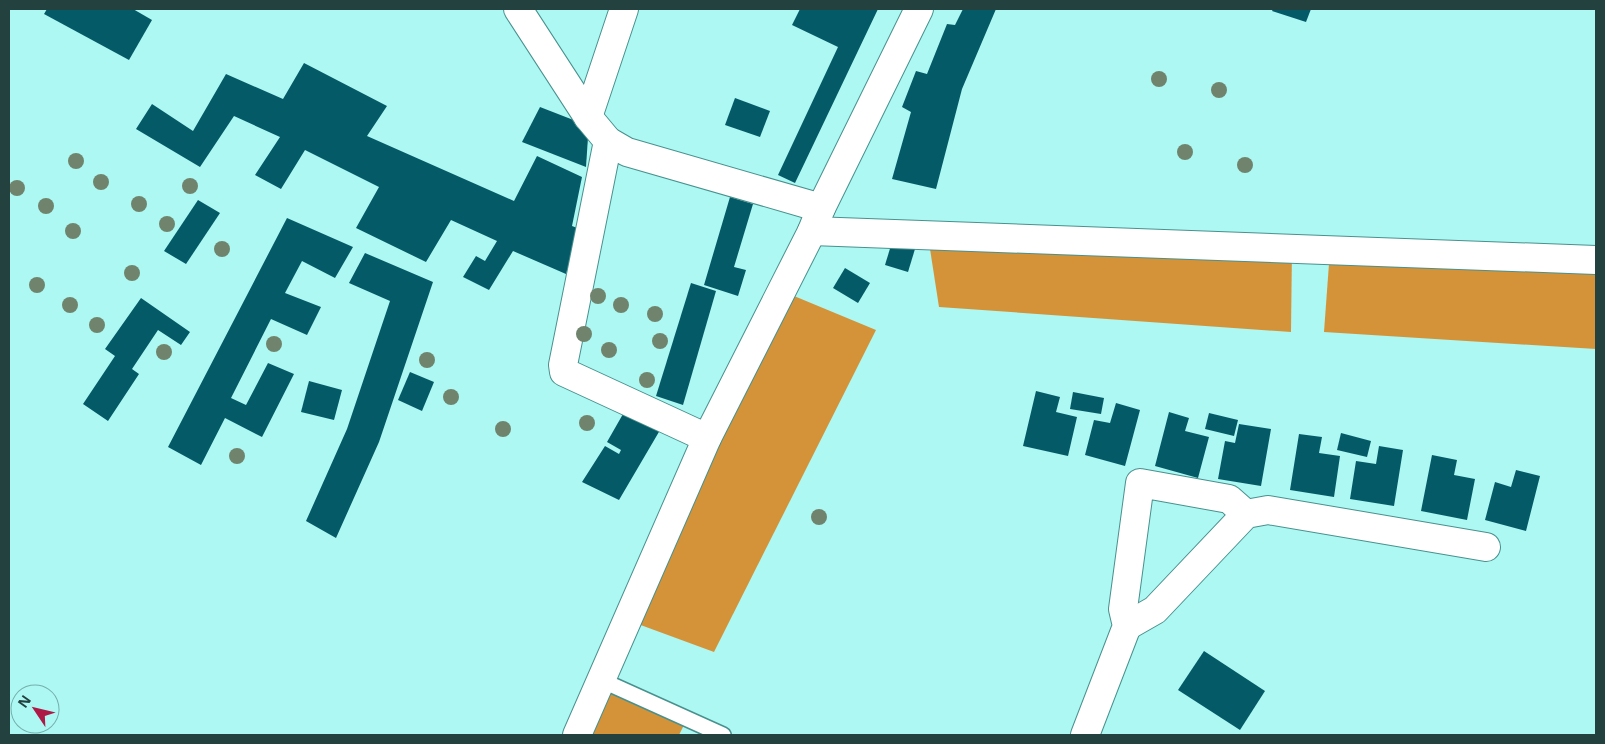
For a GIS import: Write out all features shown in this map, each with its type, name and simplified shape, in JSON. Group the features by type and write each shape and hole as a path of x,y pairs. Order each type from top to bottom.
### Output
{"street":[{"path":"518,9 588,117 608,141 628,152 817,220 1596,260"},
{"path":"537,9 543,45"},
{"path":"588,117 624,9"},
{"path":"577,735 707,438 817,220 918,9"},
{"path":"608,141 563,365 564,372 707,438"},
{"path":"1085,735 1127,626 1123,609 1140,483 1229,500 1246,514"},
{"path":"1127,626 1155,610 1246,514 1268,510 1486,547"}],"lane":[{"path":"600,680 723,735"}],"shaded area":[{"path":"928,236 1292,248 1291,332 939,307"},
{"path":"1330,250 1596,256 1596,349 1324,332"},
{"path":"782,291 876,330 714,652 627,620"},
{"path":"601,680 687,719 679,735 577,735"}],"building":[{"path":"47,9 133,9 152,20 129,60 44,14"},
{"path":"800,9 878,9 795,183 778,175 838,47 792,25"},
{"path":"963,9 996,9 962,89 936,189 892,179 911,112 902,107 916,71 927,74 947,24 955,25"},
{"path":"1273,9 1311,9 1306,22 1272,11"},
{"path":"304,63 387,106 367,136 514,201 537,156 582,177 572,226 580,229 566,274 513,251 489,290 463,277 476,256 485,261 497,241 451,220 426,262 356,228 379,187 305,150 281,189 255,175 280,137 234,116 200,167 136,129 152,104 193,131 226,74 283,99"},
{"path":"735,98 770,111 760,137 725,125"},
{"path":"540,107 576,121 588,137 586,167 522,142"},
{"path":"730,197 753,204 734,267 746,270 738,296 704,285"},
{"path":"198,200 220,213 186,264 164,251"},
{"path":"287,218 353,247 335,278 302,261 285,293 321,307 307,335 271,319 231,398 246,405 268,363 294,374 262,437 225,418 201,465 168,447"},
{"path":"892,242 915,249 908,272 885,265"},
{"path":"365,253 433,282 379,442 336,538 306,521 347,429 390,301 349,283"},
{"path":"845,268 870,283 858,303 833,288"},
{"path":"691,283 716,291 683,405 656,396"},
{"path":"141,298 190,332 181,345 158,330 132,369 139,374 108,421 83,404 115,356 105,349"},
{"path":"410,372 434,382 422,411 398,400"},
{"path":"309,381 342,390 334,420 301,412"},
{"path":"1036,391 1060,397 1056,412 1077,417 1068,456 1023,446"},
{"path":"1073,392 1104,398 1101,414 1070,409"},
{"path":"1116,403 1140,410 1125,466 1085,455 1094,420 1110,423"},
{"path":"627,407 663,425 619,500 582,482 605,446 619,454 621,450 607,442"},
{"path":"1169,412 1189,418 1185,431 1209,437 1198,478 1155,466"},
{"path":"1209,413 1238,420 1234,436 1205,429"},
{"path":"1239,424 1271,429 1261,486 1218,479 1225,441 1235,443"},
{"path":"1341,433 1371,441 1367,457 1337,450"},
{"path":"1299,434 1322,437 1319,453 1340,456 1334,497 1290,490"},
{"path":"1379,446 1403,450 1394,506 1350,499 1356,461 1376,464"},
{"path":"1432,455 1457,460 1454,475 1475,479 1467,520 1421,511"},
{"path":"1516,470 1540,476 1526,531 1485,520 1495,482 1511,487"},
{"path":"1204,651 1265,691 1240,730 1178,690"}]}
